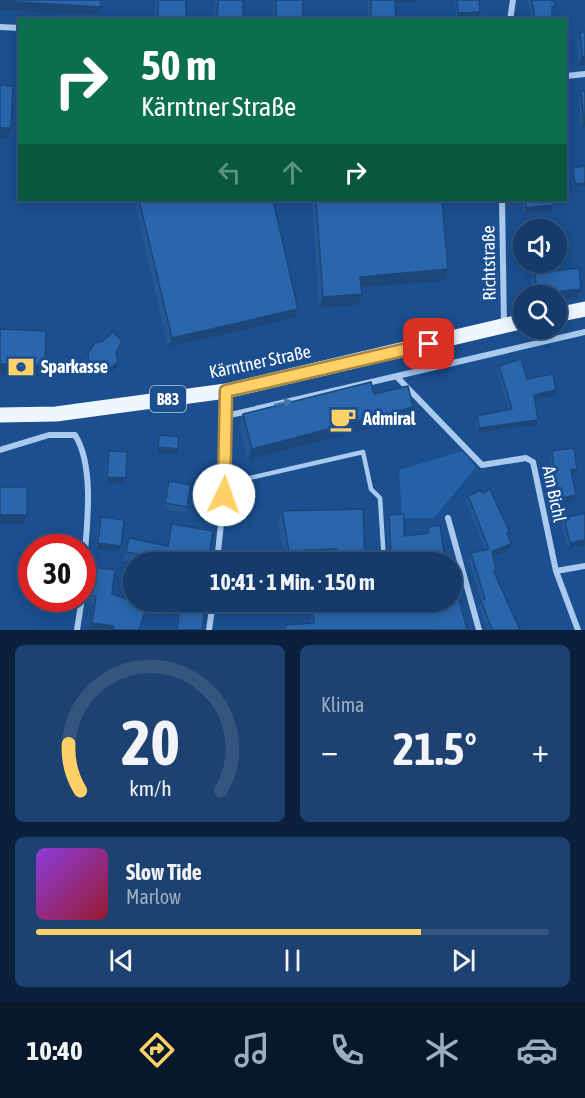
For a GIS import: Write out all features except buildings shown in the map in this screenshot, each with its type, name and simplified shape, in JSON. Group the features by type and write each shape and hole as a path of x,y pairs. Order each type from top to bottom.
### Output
{"main road":[{"path":"567,313 585,309"},
{"name":"Kärntner Straße","path":"0,415 56,414 226,391 513,324"}],"street":[{"path":"510,18 513,0"},
{"path":"0,27 18,28"},
{"path":"567,75 585,74"},
{"name":"Richtstraße","path":"502,201 504,326"},
{"path":"226,416 585,332"},
{"name":"Am Bichl","path":"397,377 482,465 526,458 533,462 556,572 578,630"},
{"path":"218,552 226,476 226,391"},
{"path":"0,450 49,435 75,435 83,447 87,483 85,534"},
{"path":"448,518 460,572 479,630"},
{"path":"556,572 585,566"},
{"path":"77,630 80,612"},
{"path":"209,630 212,612"}],"lane":[{"path":"226,476 245,478 363,452 371,489 380,498 383,552"}],"shaded area":[{"path":"462,451 476,467 434,518 402,518 399,470"}],"place":[{"name":"Sparkasse","path":"21,367"},
{"name":"Admiral","path":"343,419"}],"route":[{"path":"224,495 226,391 429,344"}]}
